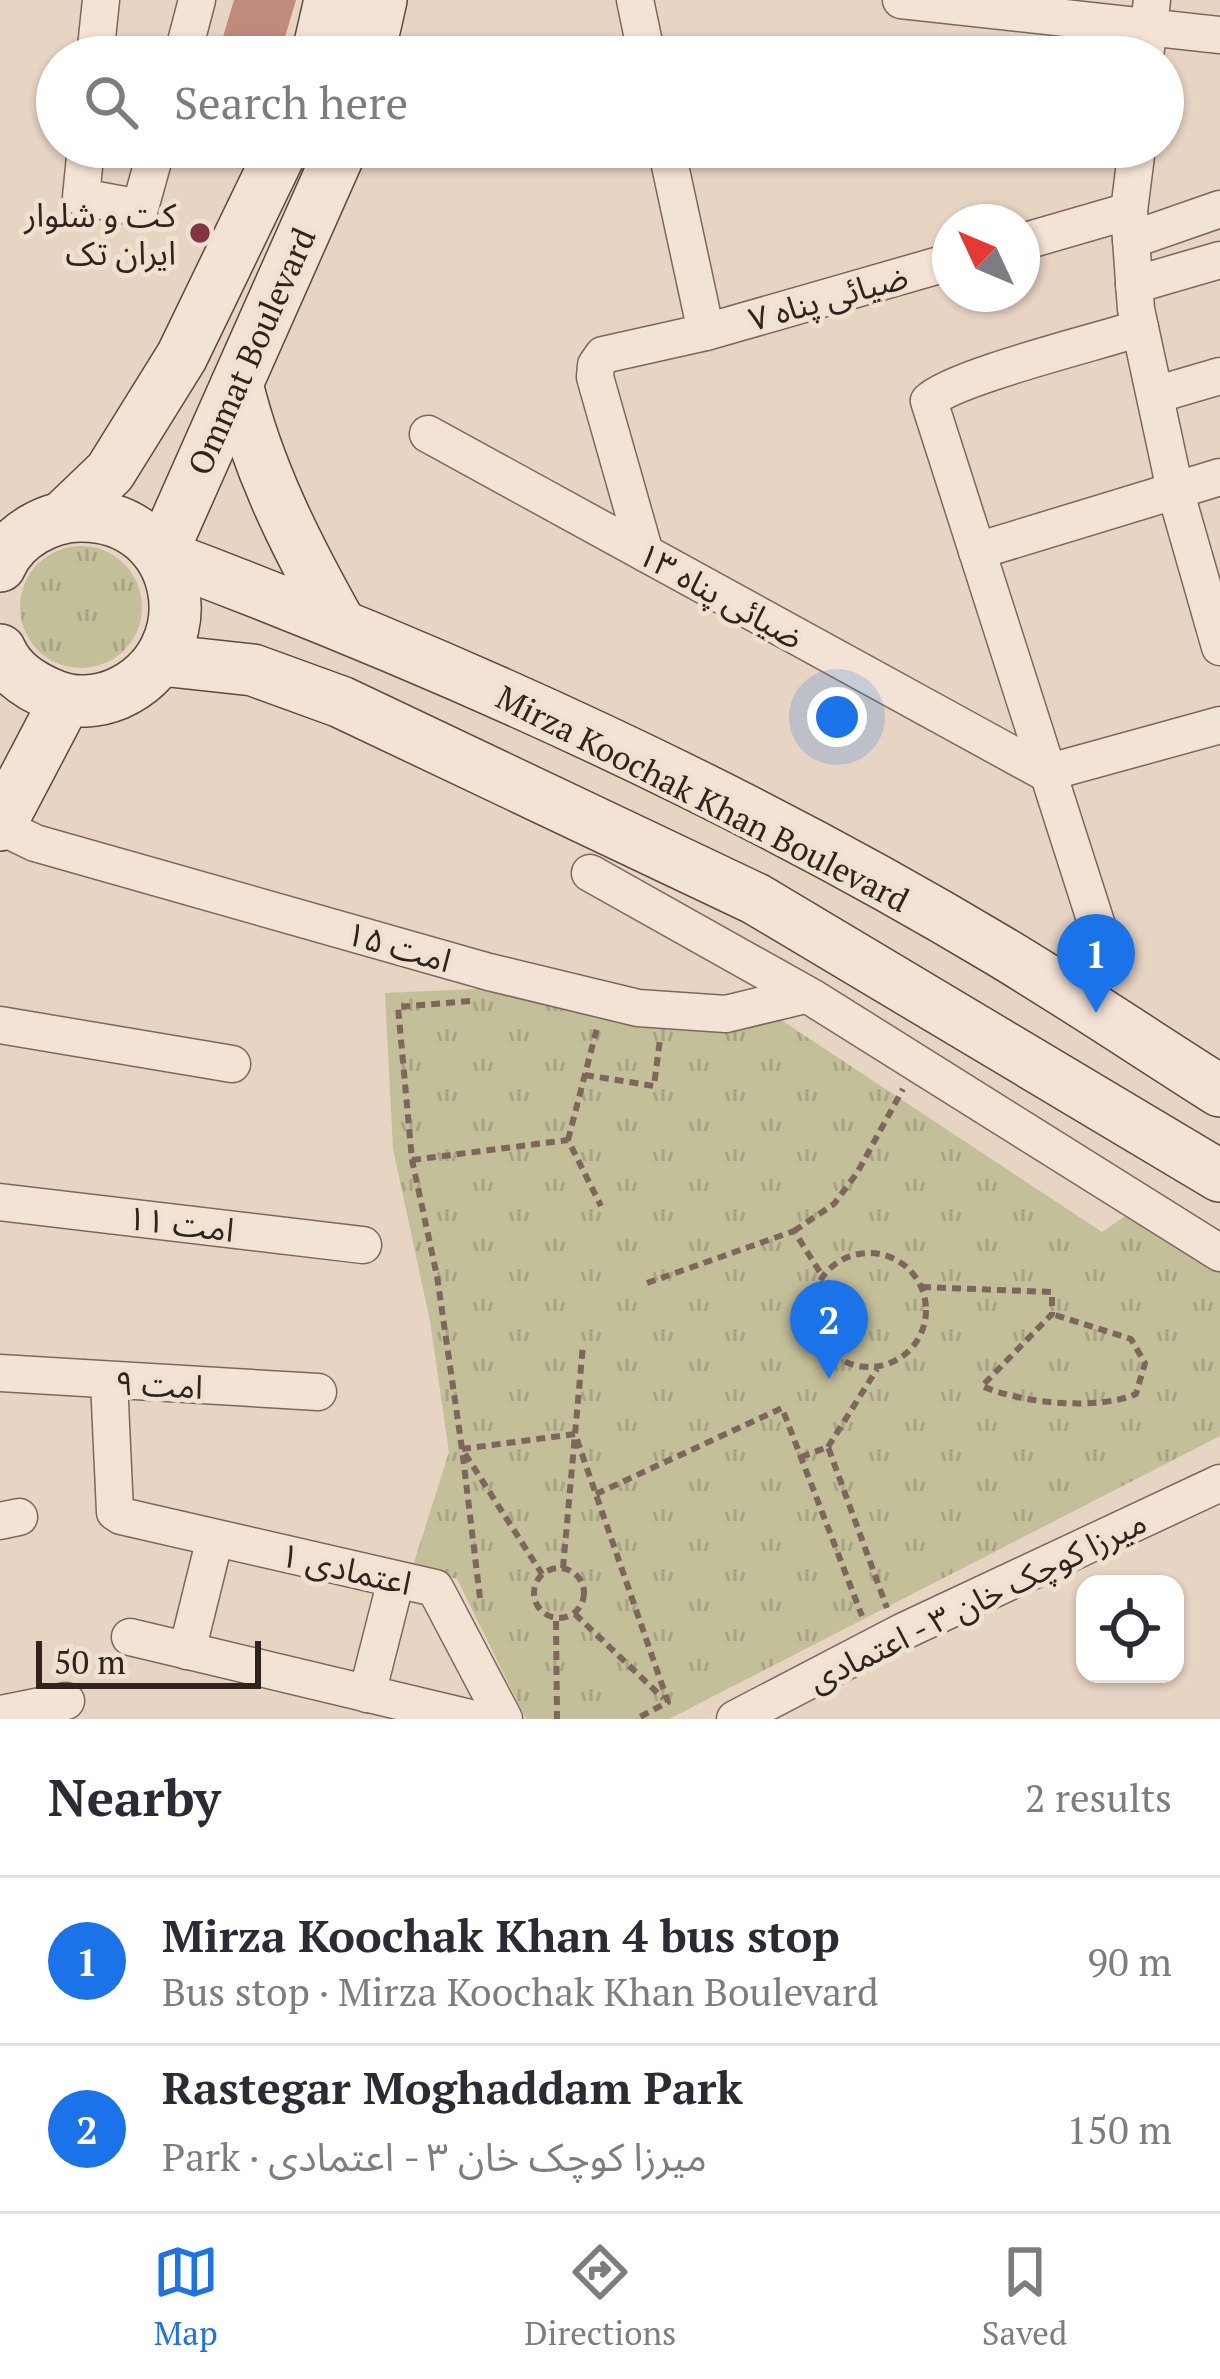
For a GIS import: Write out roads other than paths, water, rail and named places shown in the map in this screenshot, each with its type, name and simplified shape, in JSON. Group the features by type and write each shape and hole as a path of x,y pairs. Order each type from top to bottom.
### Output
{"main road":[{"path":"321,36 330,0"},
{"path":"373,36 381,0"},
{"name":"Ommat Boulevard","path":"24,536 110,472 182,356 273,168"},
{"name":"Ommat Boulevard","path":"161,555 333,168"},
{"path":"237,384 252,443 297,547 338,622"},
{"name":"Mirza Koochak Khan Boulevard","path":"24,536 101,516 135,530 161,555 338,622 653,765 793,835 997,950 1220,1091"},
{"path":"2,661 31,687 65,700 103,700 136,685 161,660 176,626 175,589 161,555"},
{"path":"253,670 246,649 249,628 262,610 281,600"},
{"name":"Mirza Koochak Khan Boulevard","path":"161,660 253,670 341,702 757,899 1220,1176"},
{"path":"0,825 65,700"}],"street":[{"path":"97,36 101,0"},
{"path":"188,36 197,0"},
{"path":"635,0 643,36"},
{"path":"902,0 1220,35"},
{"path":"84,168 81,196 140,208 151,168"},
{"path":"671,168 706,332"},
{"path":"1134,168 1130,225 1140,328 1175,490 1220,647"},
{"path":"1040,239 1220,209"},
{"path":"1134,285 1220,260"},
{"name":"ضیائی پناه ۷","path":"645,554 596,376 596,365 604,355 706,332 932,267"},
{"path":"1108,963 929,401 938,392 968,380 1140,328"},
{"path":"1155,395 1220,376"},
{"name":"ضیائی پناه ۱۳","path":"428,434 1046,773"},
{"path":"976,551 1220,477"},
{"path":"1046,773 1220,725"},
{"name":"امت ۱۵","path":"0,825 35,843 490,972 638,1008 726,1014 805,995"},
{"path":"590,873 918,1062 1220,1252"},
{"path":"0,1024 232,1064"},
{"name":"امت ۱۱","path":"0,1202 363,1245"},
{"name":"امت ۹","path":"0,1373 318,1392"},
{"name":"اعتمادی ۱","path":"110,1382 115,1512 435,1588 504,1719"},
{"name":"میرزا کوچک خان ۳ - اعتمادی","path":"735,1719 890,1638 1220,1483"},
{"path":"187,1651 215,1538"},
{"path":"367,1694 396,1580"},
{"path":"130,1637 474,1719"},
{"path":"0,1714 67,1701"}],"place":[{"name":"کت و شلوار ایران تک","path":"200,233"},
{"name":"Mirza Koochak Khan 4 bus stop","path":"1096,1013"},
{"name":"Rastegar Moghaddam Park","path":"829,1379"}]}
